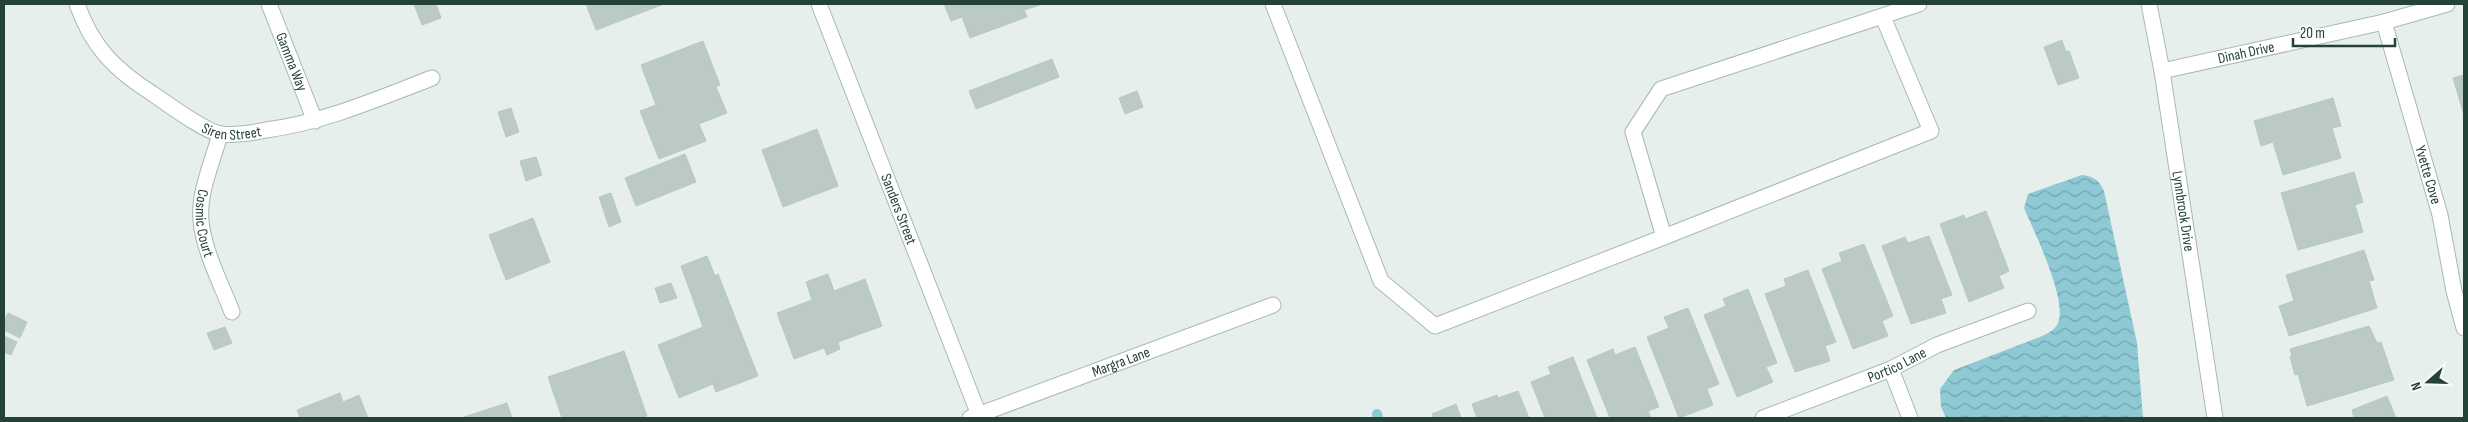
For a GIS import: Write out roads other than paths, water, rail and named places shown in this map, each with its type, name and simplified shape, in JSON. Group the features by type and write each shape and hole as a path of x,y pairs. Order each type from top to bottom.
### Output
{"street":[{"name":"Siren Street","path":"77,4 84,23 97,47 115,66 141,87 183,114 220,134 250,133 315,121 432,78"},
{"name":"Gamma Way","path":"269,4 315,121"},
{"name":"Sanders Street","path":"819,4 974,417"},
{"path":"1273,4 1381,281 1435,326 1931,131 1883,17"},
{"path":"1664,237 1633,132 1660,89 1919,4"},
{"name":"Lynnbrook Drive","path":"2149,4 2162,71 2216,418"},
{"name":"Dinah Drive","path":"2162,71 2384,22 2447,4"},
{"name":"Yvette Cove","path":"2384,22 2440,215 2454,291 2464,328"},
{"name":"Cosmic Court","path":"220,134 202,198 200,220 207,246 232,312"},
{"name":"Margra Lane","path":"974,417 1273,305"},
{"name":"Portico Lane","path":"1763,418 1891,369 1937,345 2028,311"},
{"path":"1891,369 1910,418"}],"water":[{"path":"2082,175 2096,180 2104,191 2137,343 2143,418 1946,418 1941,407 1940,389 1954,370 2040,337 2050,332 2057,325 2060,313 2054,283 2024,208 2028,194"}],"waterway":[{"path":"1377,414 1378,418"}]}
